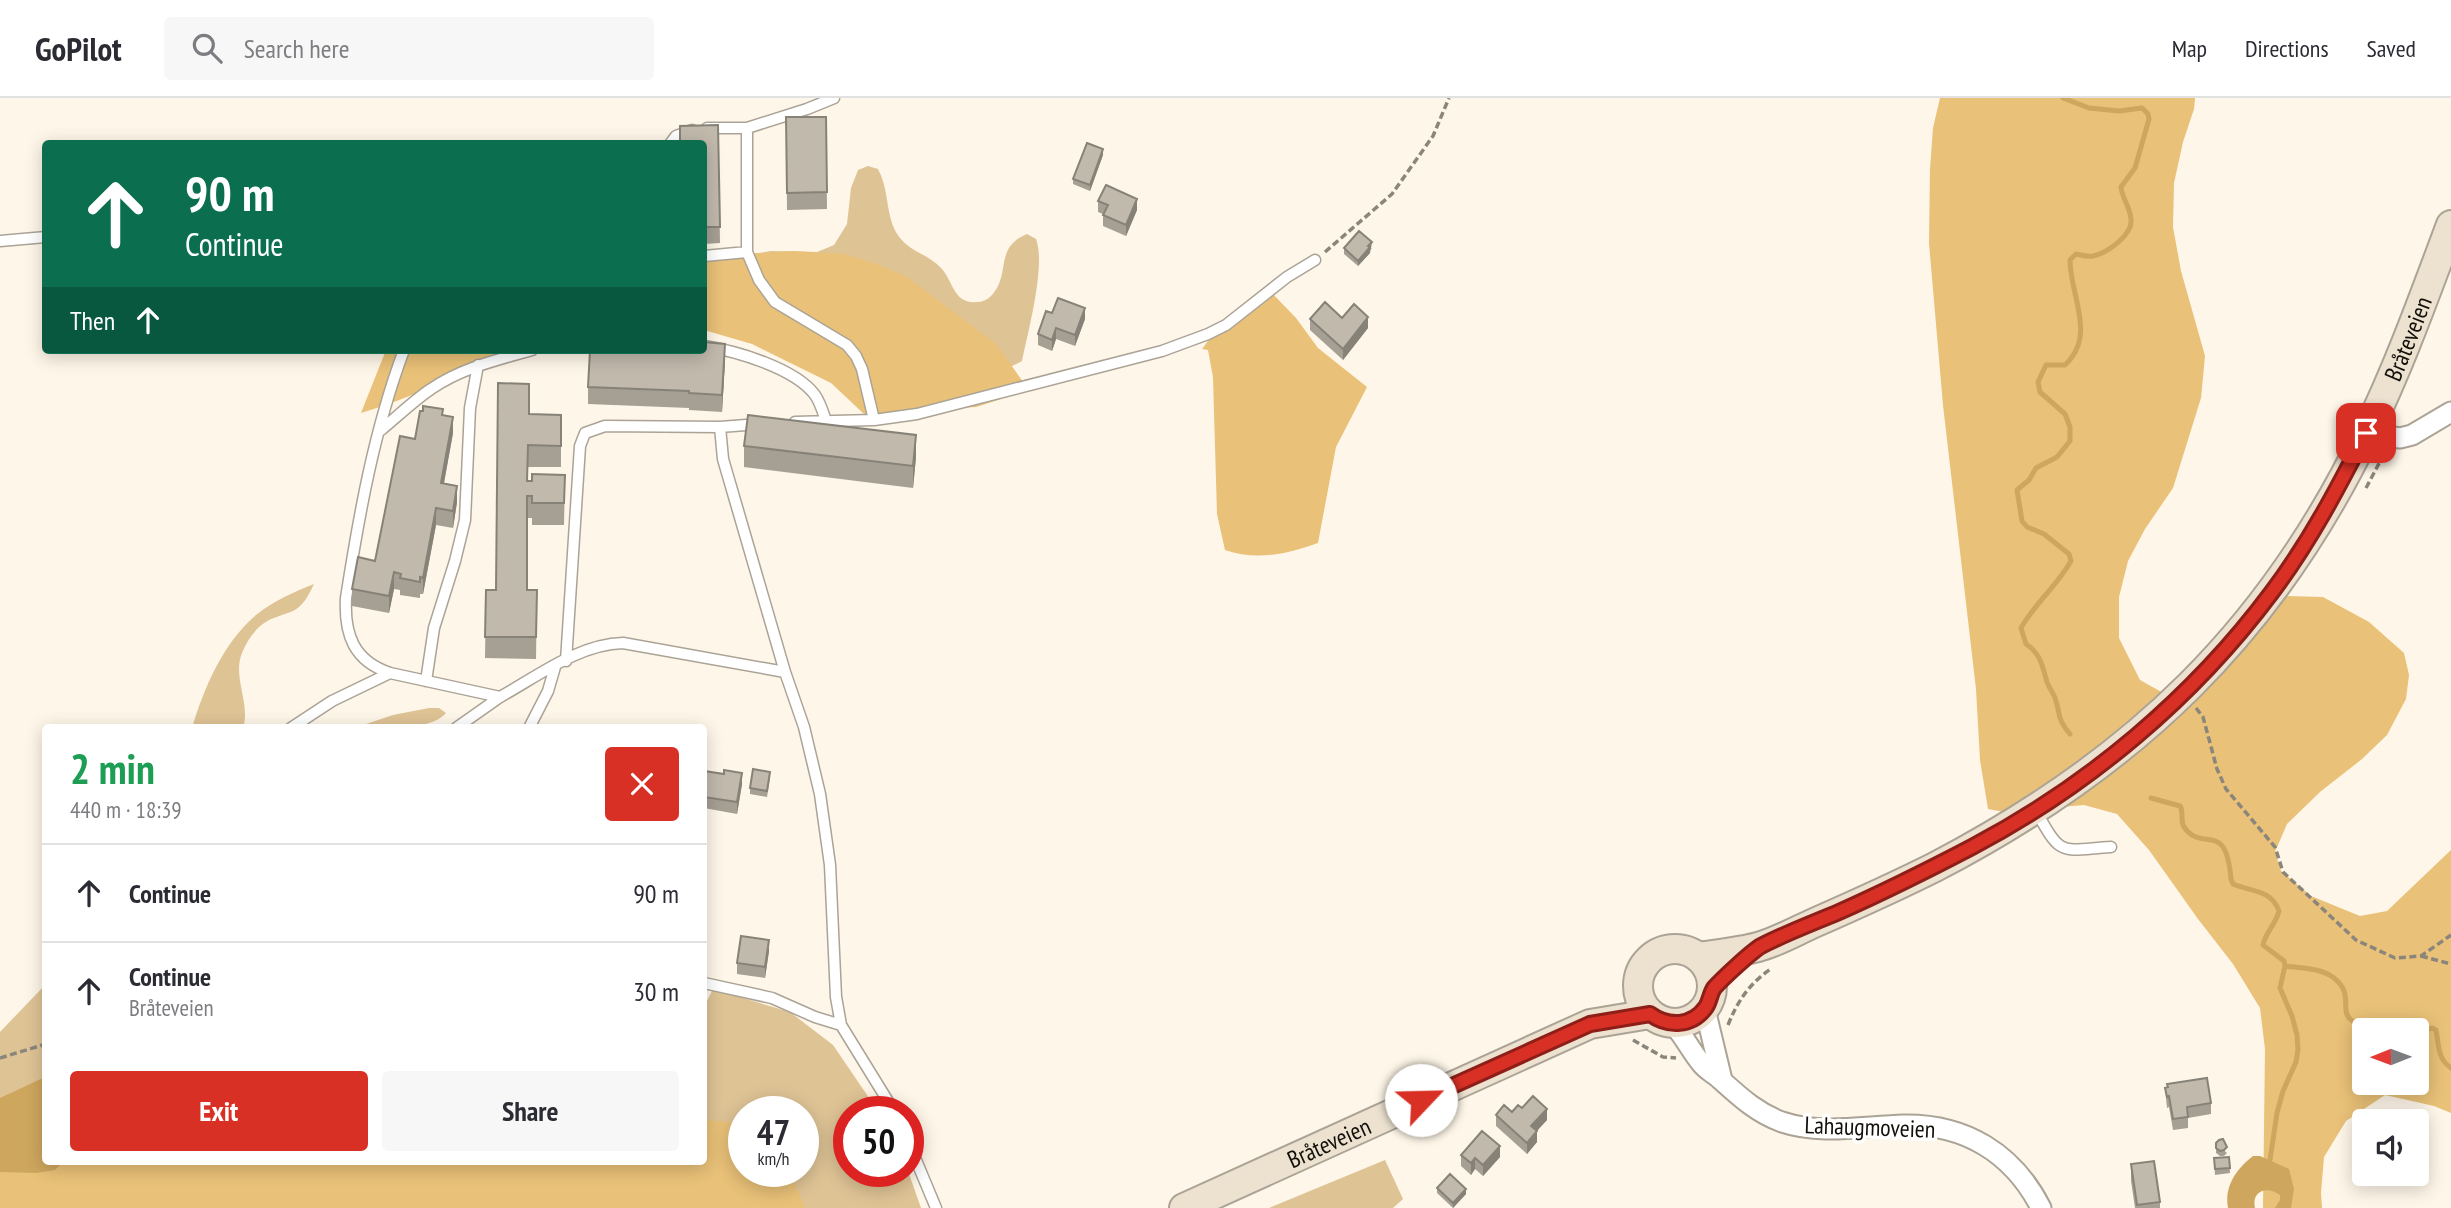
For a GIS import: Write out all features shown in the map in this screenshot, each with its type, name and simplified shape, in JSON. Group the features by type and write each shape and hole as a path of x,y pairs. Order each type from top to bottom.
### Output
{"main road":[{"name":"Bråteveien","path":"1698,957 1759,947 1924,872 2035,810 2104,762 2183,694 2272,592 2310,536 2366,433 2397,366 2451,225"},
{"name":"Bråteveien","path":"1708,1000 1759,947"},
{"path":"1677,949 1698,957 1709,972 1708,1000 1691,1020 1662,1019 1640,1000 1637,983 1640,972 1655,954 1677,949"},
{"name":"Bråteveien","path":"1184,1208 1590,1024 1637,983"},
{"name":"Bråteveien","path":"1590,1024 1662,1019"}],"street":[{"path":"2366,433 2400,438 2412,435 2451,412"},
{"path":"1708,1000 1722,1080"},
{"name":"Lahaugmoveien","path":"1662,1019 1702,1064 1751,1106 1782,1122 1832,1129 1920,1126 1944,1129 1971,1138 1997,1154 2019,1173 2041,1208"}],"lane":[{"path":"673,140 684,132 707,128 747,128 834,98"},
{"path":"747,128 747,252 759,279 775,302 847,345 856,356 862,369 874,420"},
{"path":"0,241 42,237"},
{"path":"707,256 747,252"},
{"path":"786,423 874,420 916,414 1186,343 1226,325 1287,277 1315,260"},
{"path":"707,347 730,351 767,364 804,383 816,396 826,421"},
{"path":"402,354 394,375 367,482 345,614 348,632 365,661 376,668 500,697"},
{"path":"380,431 432,388 478,365 518,354"},
{"path":"426,681 434,628 465,520 470,408 478,365"},
{"path":"566,661 582,438 593,429 615,425 773,424"},
{"path":"720,426 723,459 785,672 804,727 820,794 830,865 836,997 841,1025 885,1096"},
{"path":"462,724 500,697 566,661 606,643 623,643 785,672"},
{"path":"531,724 548,691 555,667"},
{"path":"297,724 332,701 390,673"},
{"path":"2035,810 2052,840 2061,848 2068,850 2111,847"},
{"path":"707,984 772,998 841,1025"},
{"path":"924,1179 936,1208"}],"path":[{"path":"1315,260 1392,194 1433,136 1449,98"},
{"path":"2183,694 2203,717 2217,769 2226,789 2275,847 2283,872 2356,940 2395,958 2421,956 2451,964"},
{"path":"2421,956 2451,935"},
{"path":"1623,1039 1639,1042 1667,1059 1684,1056"},
{"path":"0,1058 42,1045"}],"shaded area":[{"path":"1940,98 2195,98 2174,183 2173,227 2181,271 2205,356 2201,398 2173,488 2145,529 2128,561 2119,597 2119,638 2140,680 2165,694 2281,596 2323,597 2369,622 2404,653 2409,675 2406,699 2387,735 2287,824 2275,852 2281,871 2311,896 2360,916 2387,911 2451,850 2451,1113 2434,1106 2389,1096 2429,1096 2429,1018 2352,1018 2352,1096 2384,1096 2364,1109 2352,1109 2352,1117 2346,1121 2324,1157 2322,1208 2263,1208 2265,1049 2260,1008 2233,964 2149,850 2117,814 2084,805 2004,812 1988,809 1980,760 1976,689 1943,405 1929,243 1933,128"},
{"path":"868,166 878,169 893,226 898,235 941,268 963,300 979,302 989,297 1001,279 1010,246 1027,234 1036,239 1039,251 1038,281 1022,361 982,382 707,264 771,251 817,252 834,245 847,224 851,188 858,170"},
{"path":"794,251 844,254 874,263 907,277 996,344 1026,386 1001,399 976,407 864,414 831,383 752,344 707,331 707,256"},
{"path":"1269,290 1296,318 1318,348 1367,387 1336,447 1318,543 1284,553 1260,556 1225,550 1217,514 1213,377 1208,350 1202,349 1214,333"},
{"path":"384,354 526,354 472,371 361,413"},
{"path":"314,584 299,607 264,623 244,647 239,671 245,710 244,724 193,724 216,667 234,639 256,615"},
{"path":"429,708 439,708 446,713 424,724 366,724"},
{"path":"42,988 42,1165 707,1165 707,1001 713,989 790,1012 833,1045 868,1096 833,1096 833,1187 914,1187 921,1208 0,1208 0,1032"},
{"path":"42,1078 42,1165 60,1165 55,1170 36,1173 0,1172 0,1098"},
{"path":"707,1120 728,1122 728,1187 796,1187 805,1208 0,1208 0,1172 36,1173 55,1170 60,1165 707,1165"},
{"path":"2253,1156 2260,1156 2289,1169 2294,1189 2291,1208 2275,1208 2280,1195 2265,1190 2255,1197 2255,1208 2228,1208 2228,1193 2233,1179"},
{"path":"1385,1160 1403,1199 1393,1208 1269,1208"}],"building":[{"path":"786,117 826,117 827,192 787,193"},
{"path":"718,125 720,227 707,227 707,140 680,140 680,126"},
{"path":"1087,143 1103,149 1090,185 1073,179"},
{"path":"1106,185 1137,199 1126,225 1103,215 1108,205 1098,201"},
{"path":"1359,231 1372,242 1358,261 1344,248"},
{"path":"1058,298 1085,308 1075,335 1056,328 1052,340 1038,334 1046,311 1052,313"},
{"path":"1325,302 1342,318 1354,304 1368,317 1343,349 1310,319"},
{"path":"707,342 725,344 722,395 588,387 590,354 707,354"},
{"path":"498,383 529,384 529,414 561,415 561,446 528,445 527,481 532,481 532,474 565,475 564,503 532,503 532,496 527,496 527,590 537,590 536,637 485,637 486,590 496,590"},
{"path":"423,406 443,409 442,415 453,417 441,483 457,486 453,511 436,508 420,582 400,578 401,574 394,572 389,596 352,589 358,557 375,561 400,436 415,439"},
{"path":"748,415 916,435 913,466 744,446"},
{"path":"753,769 770,772 767,791 750,788"},
{"path":"724,770 742,773 737,802 707,797 707,771 724,774"},
{"path":"741,936 769,940 765,967 737,963"},
{"path":"2207,1078 2211,1103 2187,1107 2188,1117 2173,1119 2165,1088 2168,1087 2167,1084"},
{"path":"1533,1096 1547,1109 1531,1126 1537,1131 1527,1143 1496,1115 1504,1105 1512,1112 1518,1105 1522,1108"},
{"path":"1482,1131 1500,1146 1483,1165 1475,1158 1471,1163 1461,1155"},
{"path":"2223,1139 2227,1147 2220,1151 2216,1148 2216,1143"},
{"path":"2229,1157 2230,1168 2215,1169 2214,1158"},
{"path":"2154,1161 2160,1202 2137,1205 2131,1164"},
{"path":"1450,1174 1466,1189 1453,1203 1437,1188"}],"waterway":[{"path":"2063,98 2089,108 2119,111 2142,108 2149,119 2135,168 2121,187 2131,225 2124,237 2105,251 2091,256 2076,254 2070,260 2080,315 2079,341 2065,365 2046,365 2038,382 2040,392 2065,414 2070,427 2070,441 2057,457 2036,468 2029,480 2017,490 2022,521 2069,554 2071,561 2021,628 2026,644 2040,660 2061,720 2070,734"},
{"path":"2151,798 2180,806 2183,825 2191,834 2213,840 2224,849 2233,884 2266,895 2279,911 2263,945 2284,961 2280,988 2292,1016 2298,1050 2277,1113 2270,1160"},
{"path":"2285,966 2311,969 2334,978 2342,986 2348,1016 2352,1021"},
{"path":"2429,1029 2436,1030 2441,1056 2451,1068"}],"route":[{"path":"1421,1100 1590,1024 1650,1014 1665,1023 1691,1020 1704,1009 1712,990 1759,947 1937,866 1997,834 2077,782 2183,694 2249,620 2272,592 2310,536 2366,433"}]}
